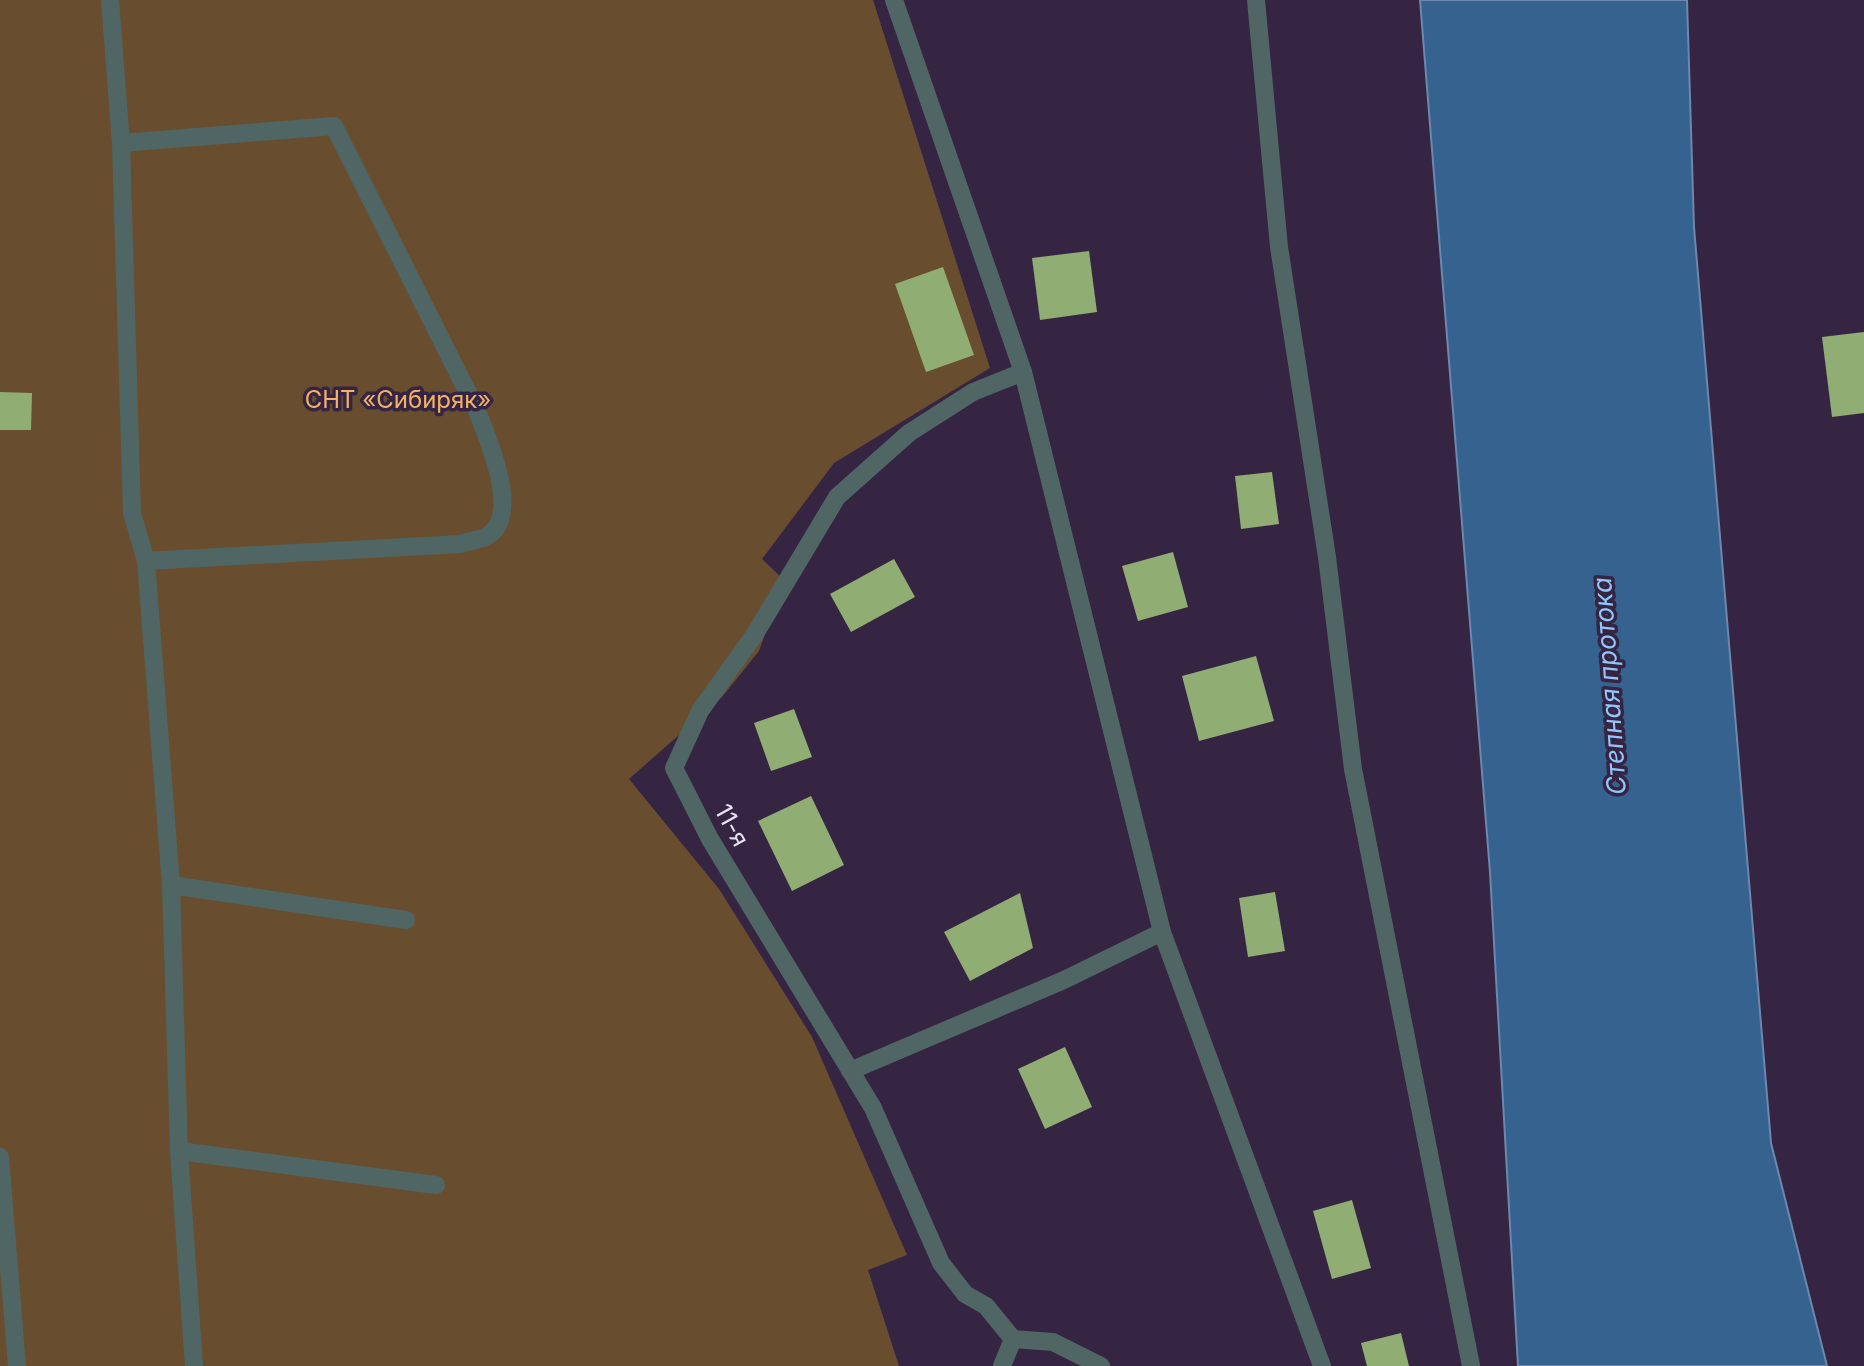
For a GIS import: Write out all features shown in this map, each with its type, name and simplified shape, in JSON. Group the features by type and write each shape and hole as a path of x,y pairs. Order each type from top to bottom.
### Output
{"street":[{"path":"110,0 121,143 132,513 146,561 171,885 179,1151 194,1366"},
{"path":"894,0 1023,372 1162,932 1322,1366"},
{"path":"1256,0 1279,247 1327,557 1353,769 1471,1366"},
{"path":"121,143 334,126 477,411 496,461 502,493 502,514 497,527 487,536 460,544 146,561"},
{"name":"11-я","path":"1013,1339 986,1306 965,1294 941,1263 873,1108 710,839 674,768 700,711 755,634 837,497 909,433 973,392 1023,372"},
{"path":"171,885 407,920"},
{"path":"850,1071 1064,980 1162,932"},
{"path":"179,1151 436,1185"},
{"path":"0,1157 17,1366"},
{"path":"1002,1366 1013,1339 1053,1342 1101,1366"}],"green space":[{"name":"СНТ «Сибиряк»","path":"0,0 873,0 990,368 834,463 762,559 784,580 759,651 722,697 629,779 719,889 812,1037 907,1255 868,1270 899,1366 0,1366"}],"water":[{"name":"Степная протока","path":"1420,0 1687,0 1694,227 1771,1143 1827,1366 1518,1366 1490,872"}],"building":[{"path":"1089,251 1097,312 1040,320 1032,258"},
{"path":"943,267 974,355 926,372 895,284"},
{"path":"1864,332 1864,413 1832,417 1822,337"},
{"path":"0,392 32,393 31,430 0,430"},
{"path":"1272,472 1279,524 1241,529 1235,476"},
{"path":"1173,552 1188,607 1138,621 1122,566"},
{"path":"894,559 915,597 851,632 830,594"},
{"path":"1256,656 1274,721 1199,741 1182,676"},
{"path":"794,709 812,757 771,771 754,723"},
{"path":"811,796 844,865 792,891 758,821"},
{"path":"1275,892 1285,951 1248,957 1239,898"},
{"path":"1020,893 1033,948 970,981 944,932"},
{"path":"1065,1047 1092,1107 1045,1129 1018,1069"},
{"path":"1352,1200 1371,1268 1332,1279 1313,1211"},
{"path":"1401,1333 1409,1366 1367,1366 1361,1343"}]}
